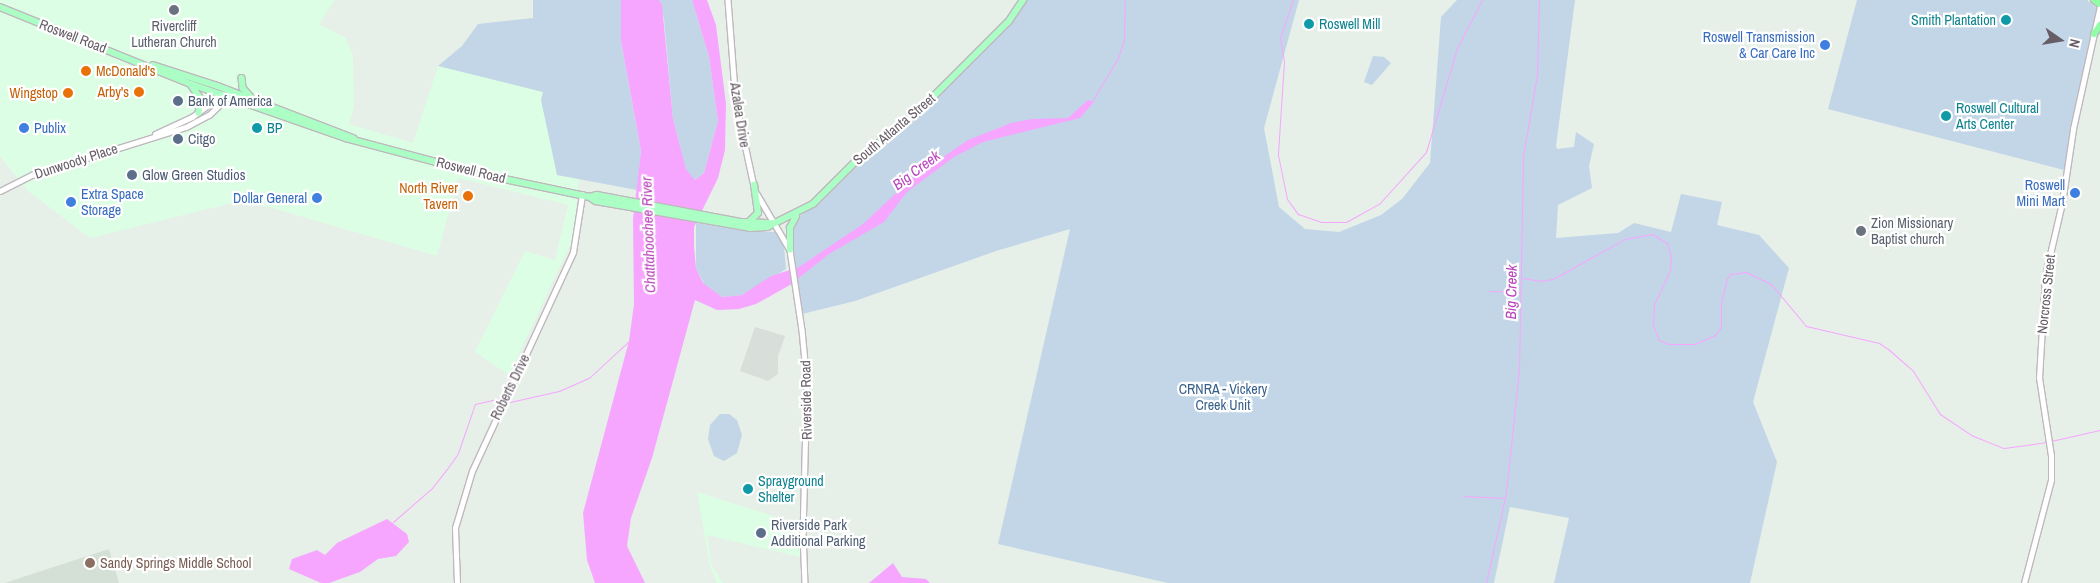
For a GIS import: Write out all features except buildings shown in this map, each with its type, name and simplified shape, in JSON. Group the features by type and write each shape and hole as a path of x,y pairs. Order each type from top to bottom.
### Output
{"highway":[{"path":"2094,0 2100,5"},
{"path":"2094,34 2100,25"}],"main road":[{"name":"South Atlanta Street","path":"734,224 757,228 800,213 862,155 917,113 1009,22 1024,0"},
{"name":"Roswell Road","path":"0,8 146,64 228,98 353,138 481,174 582,195 596,201 624,204 734,224"},
{"name":"Roswell Road","path":"146,64 172,69 353,138"},
{"path":"242,78 243,88 253,99"},
{"path":"191,84 201,99 199,112"},
{"path":"748,222 758,213 754,185"},
{"path":"790,250 790,225 800,213"},
{"name":"South Atlanta Street","path":"734,224 748,222 774,223"}],"street":[{"name":"Azalea Drive","path":"728,0 736,103 754,185 760,202 774,223"},
{"name":"Norcross Street","path":"2024,583 2050,488 2050,450 2039,378 2045,276 2100,5"},
{"name":"Dunwoody Place","path":"153,135 199,112 220,95 230,90"},
{"name":"Dunwoody Place","path":"0,191 32,175 198,122 228,98 230,90"},
{"name":"Roberts Drive","path":"457,583 455,528 472,470 573,252 582,195"},
{"name":"Riverside Road","path":"774,223 790,250 807,383 803,532 805,583"}],"shaded area":[{"path":"0,0 335,0 319,24 346,38 353,56 354,107 349,124 413,143 438,66 543,92 557,175 579,179 573,239 509,375 475,352 525,251 555,260 568,205 458,178 437,256 245,200 90,238 28,191 0,156"},
{"path":"755,327 785,336 778,356 778,374 768,381 740,371"},
{"path":"697,492 799,524 803,583 800,557 707,535 712,566 723,583 717,583 710,567"},
{"name":"Sandy Springs Middle School","path":"109,549 119,583 5,583 23,577"}],"green space":[{"path":"533,0 621,0 621,41 641,151 637,190 557,175 541,100 543,92 438,66 462,46 478,24 533,18"},
{"path":"659,0 692,0 709,57 718,121 704,173 695,180 686,170 673,119 664,19"},
{"name":"CRNRA - Vickery Creek Unit","path":"1022,0 1299,0 1264,128 1279,207 1305,229 1339,232 1381,215 1402,199 1430,163 1441,17 1457,0 1575,0 1556,146 1557,149 1574,147 1576,132 1594,144 1589,166 1592,188 1558,205 1556,238 1618,233 1634,223 1671,232 1681,194 1722,202 1717,225 1759,235 1789,268 1753,402 1777,462 1750,583 1554,583 1569,518 1510,507 1494,583 1168,583 998,544 1070,229 996,251 855,301 802,314 794,254 785,226 803,214 1002,30"},
{"path":"1857,0 2087,0 2100,11 2068,171 1828,109"},
{"path":"1373,56 1384,57 1391,63 1372,85 1364,82"},
{"path":"696,223 745,231 775,232 784,246 786,269 742,295 722,297 706,288 696,268"},
{"path":"720,414 729,414 737,420 742,435 737,453 724,461 714,456 708,439 710,425"}],"water":[{"name":"Chattahoochee River","path":"621,0 659,0 662,5 673,119 686,169 695,180 704,173 718,121 709,57 692,0 707,0 716,25 726,104 725,150 718,178 694,227 694,247 696,268 703,283 722,297 742,295 771,276 799,267 863,224 911,179 968,140 1011,123 1032,119 1068,118 1088,100 1094,102 1080,118 983,142 954,157 907,192 884,222 829,254 790,285 756,304 739,309 717,310 695,300 652,458 631,518 627,546 645,583 595,583 587,560 583,513 629,341 634,304 633,219 641,151 621,41"},
{"path":"387,519 407,534 409,542 396,556 378,559 360,572 329,583 321,583 289,569 292,559 317,550 325,555 337,543"},
{"path":"893,563 902,577 926,579 930,583 869,583"}],"waterway":[{"name":"Big Creek","path":"1092,101 1118,58 1124,39 1125,0"},
{"name":"Big Creek","path":"1293,0 1280,38 1284,61 1278,155 1287,199 1298,214 1321,222 1346,222 1379,204 1426,152 1457,48 1482,0"},
{"name":"Big Creek","path":"1486,583 1506,493 1519,370 1523,156 1537,75 1539,0"},
{"path":"1522,278 1540,281 1553,279 1625,239 1652,234 1667,243 1671,256 1670,270 1654,304 1653,325 1659,340 1668,344 1695,344 1715,335 1721,327 1721,303 1727,279 1730,274 1746,272 1771,284 1806,326 1879,343 1888,349 1913,371 1940,414 1971,435 2004,448 2047,442"},
{"path":"1489,291 1520,292"},
{"path":"510,402 559,391 590,377 629,341"},
{"path":"393,522 432,488 447,469 458,453 475,404 500,398"},
{"path":"2051,441 2100,430"},
{"path":"1463,496 1505,498"}],"place":[{"name":"Rivercliff Lutheran Church","path":"174,10"},
{"name":"Smith Plantation","path":"2006,20"},
{"name":"Roswell Mill","path":"1309,24"},
{"name":"Roswell Transmission & Car Care Inc","path":"1825,45"},
{"name":"McDonald's","path":"86,71"},
{"name":"Arby's","path":"139,92"},
{"name":"Wingstop","path":"68,93"},
{"name":"Bank of America","path":"178,101"},
{"name":"Roswell Cultural Arts Center","path":"1946,116"},
{"name":"Publix","path":"24,128"},
{"name":"BP","path":"257,128"},
{"name":"Citgo","path":"178,139"},
{"name":"Glow Green Studios","path":"132,175"},
{"name":"Roswell Mini Mart","path":"2075,193"},
{"name":"North River Tavern","path":"468,196"},
{"name":"Dollar General","path":"317,198"},
{"name":"Extra Space Storage","path":"71,202"},
{"name":"Zion Missionary Baptist church","path":"1861,231"},
{"name":"Sprayground Shelter","path":"748,489"},
{"name":"Riverside Park Additional Parking","path":"761,533"},
{"name":"Sandy Springs Middle School","path":"90,563"}]}
